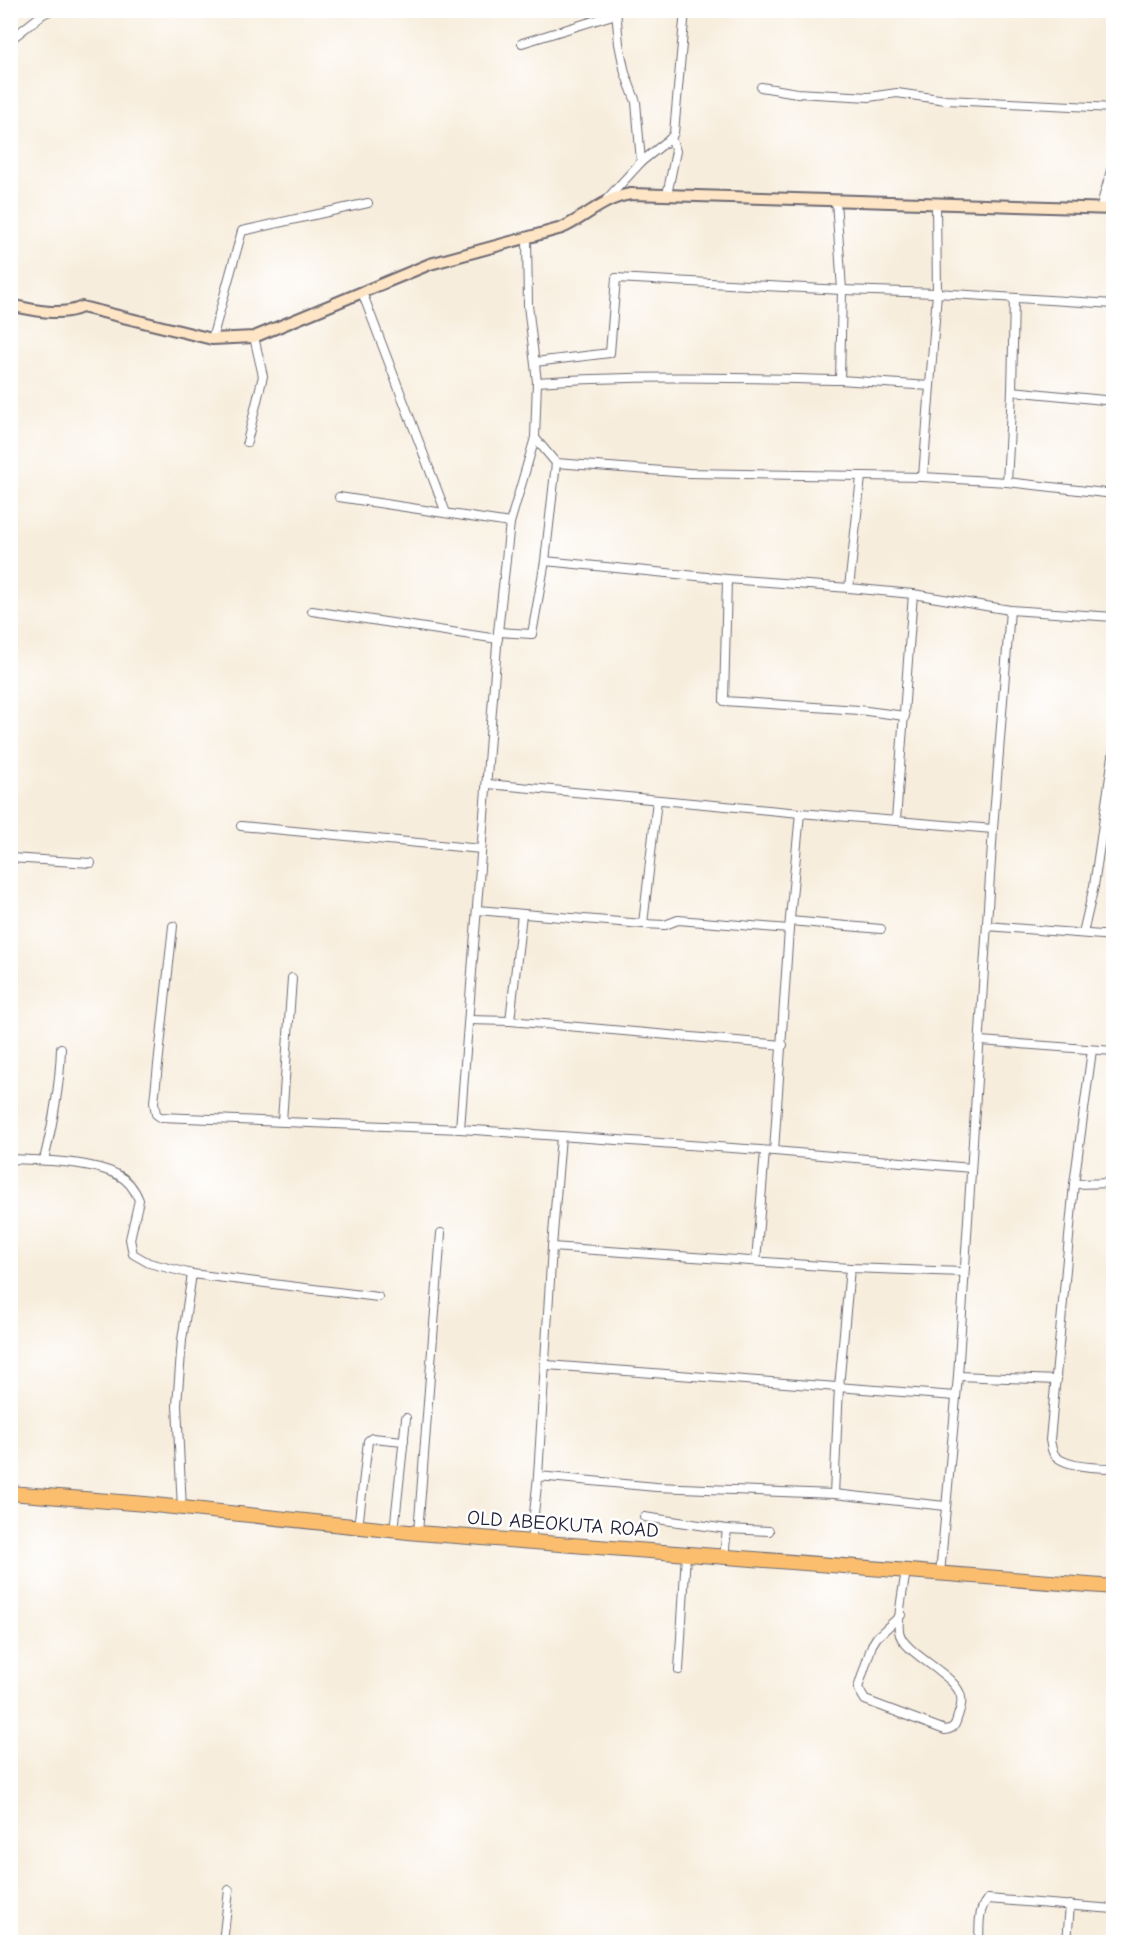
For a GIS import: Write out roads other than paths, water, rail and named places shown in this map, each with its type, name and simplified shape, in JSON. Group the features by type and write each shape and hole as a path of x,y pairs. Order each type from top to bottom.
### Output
{"highway":[{"name":"OLD ABEOKUTA ROAD","path":"10,1493 358,1528 1113,1587"}],"street":[{"path":"10,305 36,310 74,311 82,307 212,339 254,337 430,264 573,223 603,202 641,162 674,133 685,10"},
{"path":"10,40 50,11"},
{"path":"522,43 616,12 625,73 636,102 641,162"},
{"path":"761,87 797,93 869,97 897,93 946,100 1113,108"},
{"path":"667,195 676,151 670,138"},
{"path":"1100,209 1113,160"},
{"path":"603,202 624,195 667,195 1113,210"},
{"path":"836,200 842,290 840,380"},
{"path":"212,339 242,231 368,203"},
{"path":"923,477 937,293 936,205"},
{"path":"460,1129 498,636 510,523 535,438 537,382 528,305 527,238"},
{"path":"535,362 610,352 616,278 1113,304"},
{"path":"362,292 446,513"},
{"path":"1007,482 1014,298"},
{"path":"248,442 263,376 254,337"},
{"path":"537,382 603,377 686,376 840,380 930,386"},
{"path":"1012,391 1113,401"},
{"path":"535,438 556,463 689,472 923,477 1007,482 1113,494"},
{"path":"312,611 498,636 532,634 545,561 556,463"},
{"path":"849,588 861,477"},
{"path":"339,497 510,523"},
{"path":"545,561 913,594 1010,610 1113,617"},
{"path":"727,579 724,701 859,710 905,716"},
{"path":"896,820 913,594"},
{"path":"940,1574 958,1376 993,829 1010,610"},
{"path":"1083,933 1094,885 1113,749"},
{"path":"488,784 993,829"},
{"path":"643,924 657,800"},
{"path":"774,1151 800,813"},
{"path":"241,826 481,849"},
{"path":"10,858 91,863"},
{"path":"477,910 643,924 665,925 678,920 881,929"},
{"path":"510,1021 522,914"},
{"path":"173,926 154,1102 156,1114 160,1117 460,1129 774,1151 971,1168"},
{"path":"987,926 1113,936"},
{"path":"282,1121 292,978"},
{"path":"469,1020 510,1021 783,1045"},
{"path":"980,1041 1113,1051"},
{"path":"44,1160 60,1080 61,1048"},
{"path":"1092,1050 1074,1184 1050,1440 1055,1456 1061,1460 1093,1469 1113,1468"},
{"path":"531,1542 538,1476 561,1136"},
{"path":"756,1261 765,1151"},
{"path":"10,1160 44,1160 84,1164 118,1174 129,1183 139,1200 130,1239 133,1254 149,1263 192,1274 378,1297"},
{"path":"1074,1184 1113,1183"},
{"path":"418,1533 441,1233"},
{"path":"552,1247 850,1268 963,1272"},
{"path":"834,1494 839,1387 850,1268"},
{"path":"182,1509 177,1406 182,1340 192,1274"},
{"path":"546,1365 955,1396"},
{"path":"958,1376 1057,1380"},
{"path":"394,1531 406,1418"},
{"path":"358,1528 368,1441 372,1438 404,1441"},
{"path":"538,1476 656,1487 834,1494 945,1506"},
{"path":"644,1517 726,1529 769,1532"},
{"path":"724,1557 726,1529"},
{"path":"679,1670 686,1554"},
{"path":"901,1615 872,1645 858,1688 861,1696 865,1700 945,1730 951,1729 955,1726 962,1704 961,1694 954,1685 904,1642 899,1631 901,1615 906,1571"},
{"path":"223,1942 229,1890"},
{"path":"979,1942 981,1912 988,1899 1113,1909"},
{"path":"1067,1942 1070,1905"}]}
